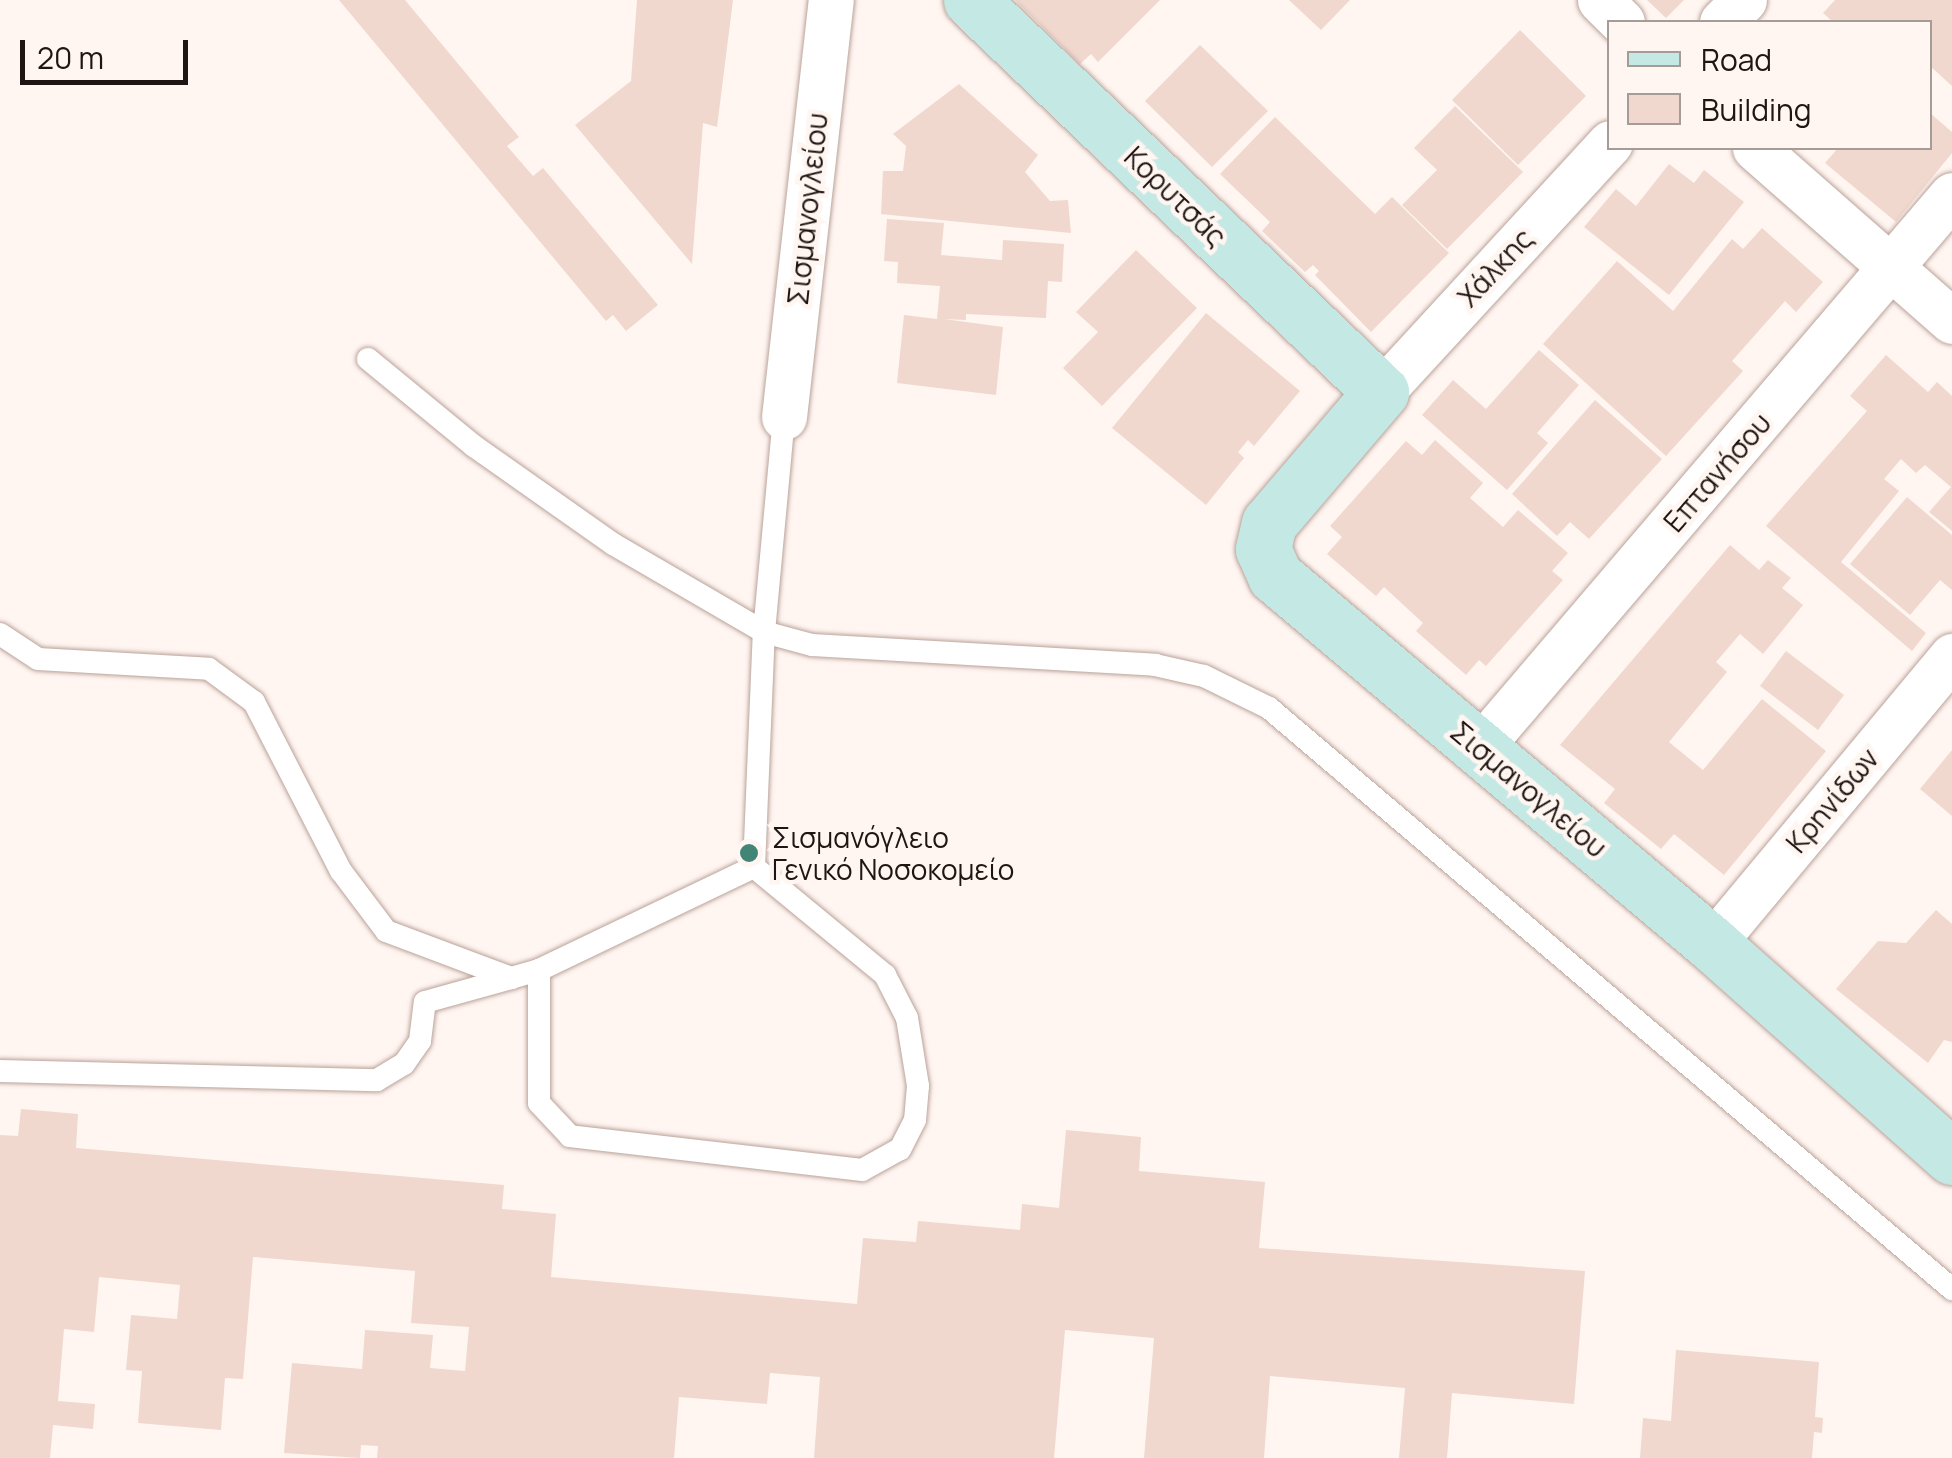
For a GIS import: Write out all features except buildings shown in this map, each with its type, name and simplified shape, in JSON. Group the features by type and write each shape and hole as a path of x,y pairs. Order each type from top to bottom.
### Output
{"street":[{"name":"Σισμανογλείου","path":"784,417 831,0"},
{"name":"Κορυτσάς","path":"971,0 1380,392"},
{"path":"1600,0 1620,20"},
{"path":"1724,20 1744,0"},
{"name":"Χάλκης","path":"1380,392 1607,145"},
{"path":"1757,150 1952,321"},
{"name":"Επτανήσου","path":"1480,747 1952,196"},
{"name":"Σισμανογλείου","path":"1380,392 1269,522 1267,565 1712,944 1951,1154"},
{"name":"Κρηνίδων","path":"1712,944 1952,656"}],"lane":[{"path":"368,359 474,446 598,533 764,632 812,646 1155,665 1236,689 1284,720 1952,1289"},
{"path":"754,868 764,632 784,417"},
{"path":"0,634 38,658 208,670 254,702 342,871 386,931 512,978"},
{"path":"0,1071 377,1080 404,1064 420,1041 425,1002 540,970 754,868"},
{"path":"540,970 539,1104 570,1136 862,1170 881,1163 900,1149 915,1120 918,1086 907,1018 885,975 754,868"}],"place":[{"name":"Σισμανόγλειο Γενικό Νοσοκομείο","path":"749,853"}]}
